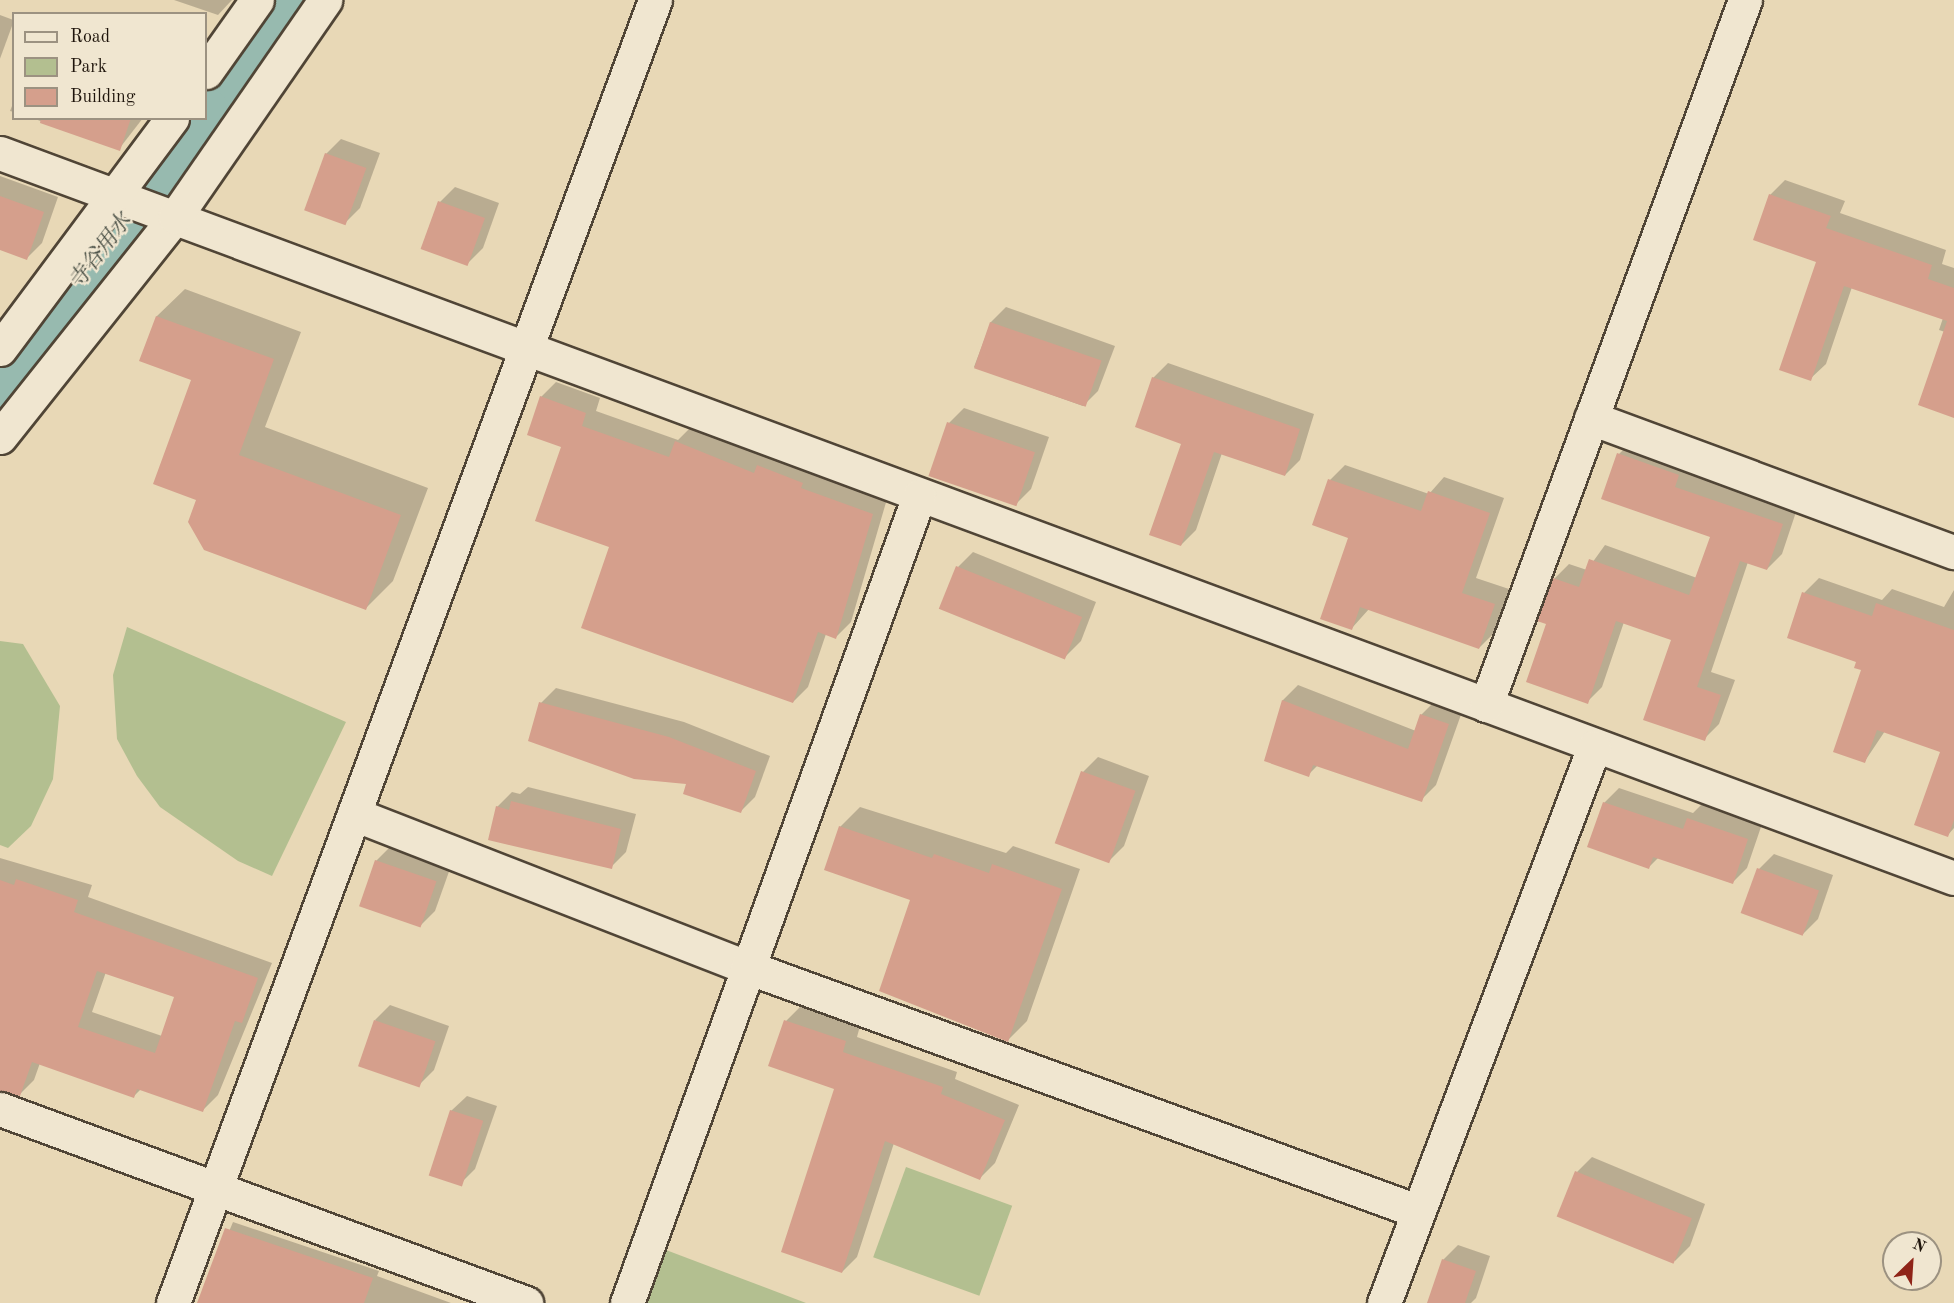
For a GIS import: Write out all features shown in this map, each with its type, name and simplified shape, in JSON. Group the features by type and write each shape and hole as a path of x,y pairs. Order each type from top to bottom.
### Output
{"street":[{"path":"207,71 257,0"},
{"path":"0,437 325,0"},
{"path":"173,1303 655,0"},
{"path":"1486,705 1745,0"},
{"path":"0,349 120,197 171,120"},
{"path":"0,153 1594,747 1954,878"},
{"path":"1591,418 1954,552"},
{"path":"627,1303 919,496"},
{"path":"1384,1303 1594,747"},
{"path":"354,814 747,967 1417,1211"},
{"path":"0,1109 526,1303"}],"green space":[{"path":"263,0 325,0 0,437 0,355 178,120 207,120 207,80"},
{"path":"127,627 346,722 272,876 238,861 160,807 137,776 117,739 113,675"},
{"path":"0,641 23,644 60,706 53,779 31,826 8,848 0,845"},
{"path":"906,1167 1012,1206 979,1296 873,1257"},
{"path":"666,1250 806,1303 645,1303"}],"building":[{"path":"41,120 130,120 120,151 40,123"},
{"path":"325,153 366,168 345,225 304,210"},
{"path":"1769,194 1831,216 1826,228 1932,265 1928,279 1954,288 1954,418 1918,405 1947,321 1844,286 1811,381 1779,370 1816,262 1753,240"},
{"path":"0,196 44,212 27,260 0,250"},
{"path":"438,201 485,218 468,266 421,249"},
{"path":"156,316 274,359 239,455 401,515 366,610 204,550 188,522 196,500 153,484 191,380 139,361"},
{"path":"990,322 1102,360 1086,407 974,368"},
{"path":"1152,377 1300,429 1285,476 1214,452 1181,546 1149,535 1181,444 1135,427"},
{"path":"540,396 586,413 582,426 669,457 675,441 754,473 757,465 803,483 801,488 873,514 836,639 818,632 793,703 581,628 609,547 535,521 561,447 527,435"},
{"path":"947,422 1035,452 1016,506 928,476"},
{"path":"1617,453 1679,475 1675,487 1783,524 1767,570 1740,561 1697,687 1721,695 1705,741 1643,720 1671,640 1616,621 1588,704 1526,682 1546,624 1537,621 1553,578 1579,587 1589,559 1689,595 1710,537 1601,499"},
{"path":"1328,479 1421,511 1428,491 1490,513 1462,593 1495,604 1479,649 1360,607 1352,630 1320,619 1348,538 1312,525"},
{"path":"956,566 1082,617 1065,660 939,609"},
{"path":"1802,592 1872,616 1876,603 1954,630 1954,820 1948,837 1914,825 1940,752 1877,730 1865,763 1833,752 1861,670 1854,668 1856,662 1787,638"},
{"path":"1282,700 1408,749 1420,714 1449,724 1422,802 1313,765 1309,777 1264,761"},
{"path":"539,702 669,737 756,771 741,813 683,794 686,784 634,779 528,741"},
{"path":"1081,771 1136,791 1109,863 1055,843"},
{"path":"511,801 621,829 612,869 488,840 496,806 509,810"},
{"path":"1603,802 1683,829 1687,818 1748,839 1733,884 1653,857 1649,869 1587,847"},
{"path":"839,826 932,858 934,854 989,873 992,864 1062,889 1008,1042 879,991 910,900 824,870"},
{"path":"375,860 436,881 421,927 359,906"},
{"path":"1757,868 1819,891 1803,936 1741,913"},
{"path":"16,879 78,900 74,912 258,978 242,1023 235,1021 203,1112 137,1089 134,1098 32,1062 20,1096 0,1091 0,880 14,885","holes":["97,971 174,997 155,1053 78,1027"]},
{"path":"374,1020 435,1041 420,1087 358,1066"},
{"path":"784,1020 846,1041 843,1052 943,1087 941,1094 1005,1120 980,1180 885,1141 842,1273 781,1252 834,1089 768,1066"},
{"path":"450,1110 483,1121 462,1186 429,1176"},
{"path":"1575,1171 1692,1218 1673,1264 1557,1216"},
{"path":"225,1228 373,1278 364,1303 197,1303"},
{"path":"1442,1259 1476,1271 1465,1303 1427,1303"}],"waterway":[{"name":"寺谷用水","path":"207,108 284,0"},
{"name":"寺谷用水","path":"0,383 197,120"}]}
